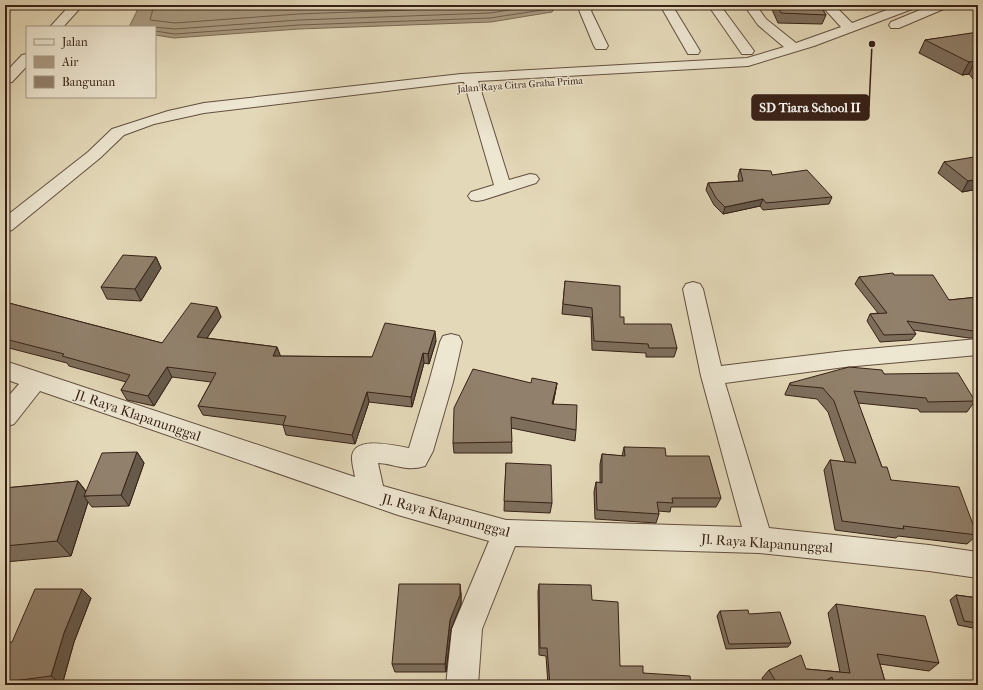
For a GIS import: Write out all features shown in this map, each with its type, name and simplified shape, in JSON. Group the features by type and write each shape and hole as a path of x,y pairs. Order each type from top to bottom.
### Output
{"street":[{"path":"57,26 77,5"},
{"path":"590,5 584,10 601,46"},
{"path":"666,5 693,51"},
{"path":"714,5 747,51"},
{"path":"750,5 762,22 794,48"},
{"path":"827,5 850,28"},
{"name":"Jalan Raya Citra Graha Prima","path":"5,226 94,155 142,134 190,120 477,82 748,62 821,39 911,5"},
{"name":"Jalan Raya Citra Graha Prima","path":"477,82 757,70 838,46 889,28 942,5"},
{"path":"821,39 838,46"},
{"path":"7,79 26,59"},
{"path":"477,82 517,183 477,196"},
{"path":"693,289 712,376 758,540"},
{"path":"371,494 364,457 370,453 376,452 408,459 416,458 420,451 441,382 451,342"},
{"path":"712,376 798,363 978,347"},
{"name":"Jl. Raya Klapanunggal","path":"5,370 398,503 506,533 758,540 978,564"},
{"path":"5,417 36,380"},
{"path":"462,685 467,629 506,533"}],"water":[{"path":"140,5 558,5 552,12 491,22 299,29 174,38 156,35 156,26 130,26"}],"building":[{"path":"777,5 820,5 826,15 781,13"},
{"path":"978,32 978,64 975,61 969,62 925,40"},
{"path":"974,157 978,160 978,179 968,181 944,162"},
{"path":"740,169 771,171 772,175 807,170 832,197 766,203 763,199 725,207 716,198 708,183 743,181"},
{"path":"123,255 156,257 135,289 101,287"},
{"path":"893,273 894,275 933,275 949,300 978,297 978,331 907,321 916,334 884,335 870,314 887,313 859,277"},
{"path":"565,281 620,286 620,317 624,317 624,324 671,324 677,348 649,348 648,344 594,341 592,308 563,304"},
{"path":"5,302 162,343 191,303 217,307 197,337 277,347 273,356 372,357 385,323 435,331 428,354 423,353 411,397 367,392 352,435 283,425 286,416 198,406 216,373 167,367 148,396 121,390 130,375 62,356 64,354 5,339"},
{"path":"849,367 882,370 884,374 958,373 975,401 928,402 926,398 854,391 882,467 887,467 891,480 959,487 977,535 903,526 904,529 842,521 830,460 856,463 834,401 823,388 790,385 790,383"},
{"path":"473,369 531,383 532,378 557,383 552,404 577,405 576,430 511,417 512,442 453,443 454,408"},
{"path":"624,447 665,448 666,456 709,456 721,498 672,498 673,503 657,502 659,514 597,510 596,482 602,483 602,454 625,456"},
{"path":"137,452 121,495 84,496 102,453"},
{"path":"506,463 551,465 552,503 504,501"},
{"path":"78,481 57,541 5,546 5,488"},
{"path":"399,584 460,584 460,595 450,620 445,664 392,664"},
{"path":"539,584 591,585 592,600 618,602 620,666 643,666 643,673 690,676 691,685 550,685 547,648 540,648"},
{"path":"35,589 82,589 64,633 51,676 5,682 5,650 8,643 12,642"},
{"path":"956,595 978,598 978,623 964,621"},
{"path":"836,604 925,616 939,663 877,654 886,685 834,685 832,677 817,685 778,685 769,670 801,655 806,669 850,673"},
{"path":"748,610 749,614 780,612 791,643 729,644 720,611"}],"place":[{"name":"SD Tiara School II","path":"872,44"}]}
